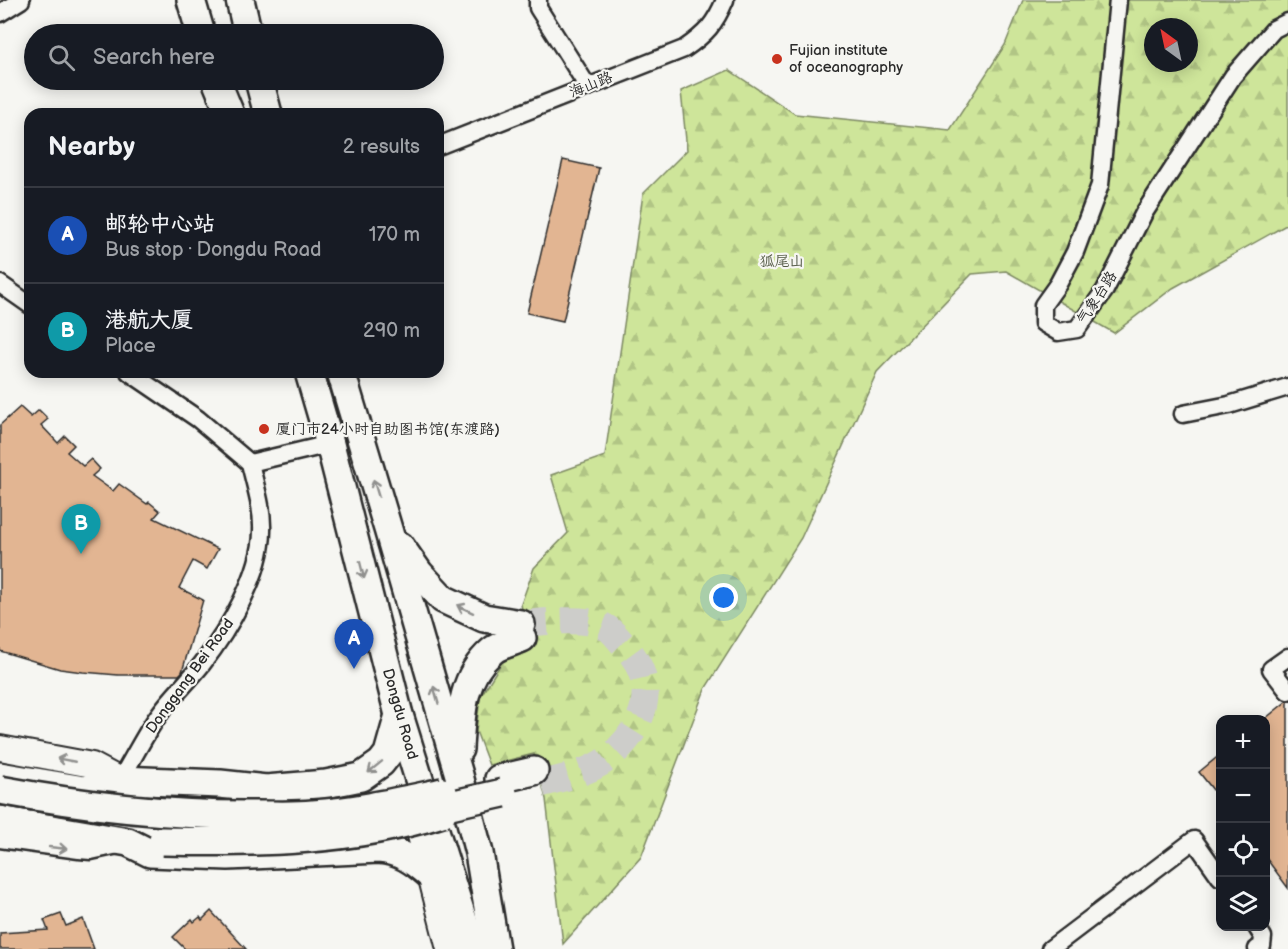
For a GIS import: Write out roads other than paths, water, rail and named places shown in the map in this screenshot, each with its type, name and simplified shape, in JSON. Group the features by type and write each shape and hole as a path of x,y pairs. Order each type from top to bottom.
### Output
{"main road":[{"path":"191,0 198,24"},
{"path":"211,0 216,24"},
{"path":"240,0 246,24"},
{"path":"220,90 228,108"},
{"path":"230,90 235,108"},
{"path":"262,90 266,108"},
{"name":"Dongdu Road","path":"311,378 330,444 399,715 470,949"},
{"path":"343,378 388,529 451,783 479,853 511,949"},
{"path":"388,529 419,573 442,599 484,618 522,631 493,650 470,677 461,714 451,783"},
{"path":"0,776 84,790 120,780 220,784 266,789 326,784 361,777 381,763 392,744 399,715"},
{"path":"399,715 407,785 449,949"},
{"path":"0,748 92,765 163,800 223,804 282,804 451,783 501,786"},
{"path":"0,800 114,819 217,825 279,825 369,820 407,815 535,778"},
{"path":"0,790 150,813 247,816 311,815 357,809 451,783"},
{"path":"326,784 337,786 345,791 350,800 354,818 350,825 342,827"},
{"path":"407,785 470,949"},
{"path":"0,820 128,842 224,843 285,840 353,833 428,818 501,786"},
{"path":"128,842 160,833 245,833 342,827 356,828 369,834 392,851"},
{"path":"128,842 150,853 177,855 228,856 379,849 406,856 429,874"},
{"path":"479,853 495,949"}],"street":[{"path":"0,13 21,0"},
{"name":"海山路","path":"444,144 684,49 703,36 717,19 725,0"},
{"name":"气象台路","path":"1118,0 1100,185 1076,252 1043,305 1043,322 1058,332 1077,329 1105,290 1144,213 1233,76 1274,29 1288,22"},
{"path":"535,3 588,87"},
{"path":"0,284 24,301"},
{"path":"138,378 198,419 250,463 330,444"},
{"path":"1183,414 1229,405 1288,387"},
{"name":"Donggang Bei Road","path":"120,780 157,717 202,663 231,622 247,588 259,553 262,532 261,509 250,463"},
{"path":"1288,657 1272,669 1288,691"},
{"path":"0,839 43,847 91,851 128,842"},
{"path":"1050,949 1194,840 1220,877"},
{"path":"1257,949 1262,946 1263,937 1259,931"}],"tunnel":[{"path":"521,624 578,621 599,624 607,628 634,658 642,672 645,687 641,716 624,743 612,755 586,771 537,785"}],"place":[{"name":"Fujian institute of oceanography","path":"777,59"},
{"name":"厦门市24小时自助图书馆(东渡路)","path":"264,429"},
{"name":"港航大厦","path":"81,554"},
{"name":"邮轮中心站","path":"354,669"}],"park label":[{"name":"狐尾山","path":"782,261"}]}
